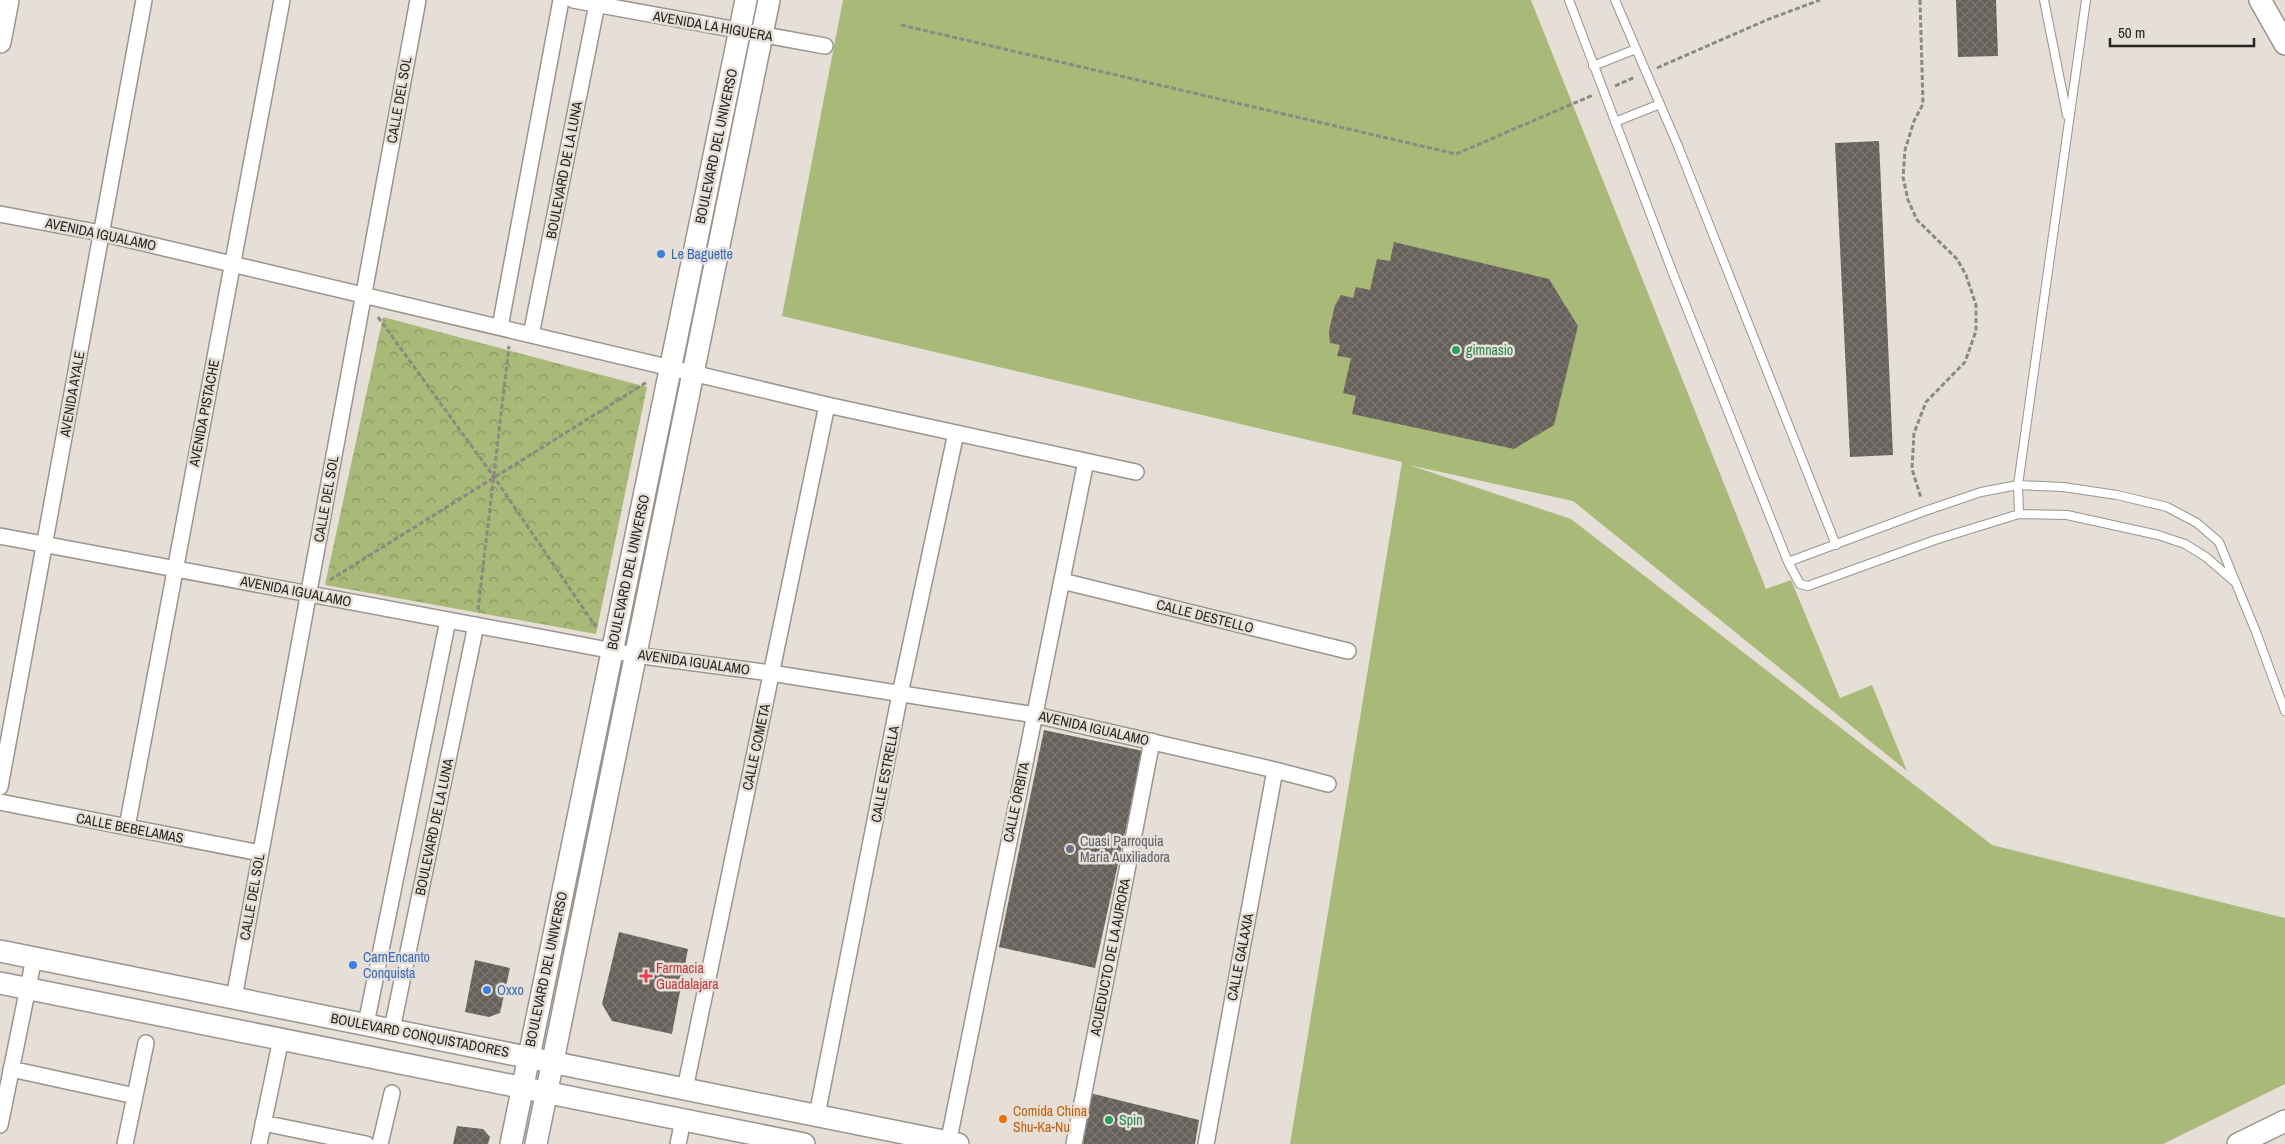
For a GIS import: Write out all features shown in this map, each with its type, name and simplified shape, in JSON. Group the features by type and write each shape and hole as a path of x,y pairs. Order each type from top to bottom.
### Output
{"street":[{"path":"0,42 8,0"},
{"name":"AVENIDA AYALE","path":"0,787 46,544 144,0"},
{"name":"AVENIDA PISTACHE","path":"127,827 282,0"},
{"name":"CALLE DEL SOL","path":"234,998 418,0"},
{"path":"505,329 561,0"},
{"name":"AVENIDA LA HIGUERA","path":"573,0 825,46"},
{"name":"BOULEVARD DEL UNIVERSO","path":"511,1144 746,0"},
{"name":"BOULEVARD DEL UNIVERSO","path":"536,1144 769,0"},
{"path":"2260,0 2285,44"},
{"path":"2272,0 2285,29"},
{"name":"BOULEVARD DE LA LUNA","path":"531,335 597,4"},
{"name":"AVENIDA IGUALAMO","path":"0,214 101,233 828,405 1136,472"},
{"name":"CALLE COMETA","path":"685,1089 828,405"},
{"name":"CALLE ESTRELLA","path":"817,1114 900,694 956,433"},
{"name":"CALLE ÓRBITA","path":"951,1143 1034,715 1086,461"},
{"name":"AVENIDA IGUALAMO","path":"0,536 636,655 771,673 1034,715 1152,741 1328,784"},
{"name":"CALLE DESTELLO","path":"1062,581 1348,651"},
{"name":"BOULEVARD DE LA LUNA","path":"366,1024 448,620"},
{"name":"BOULEVARD DE LA LUNA","path":"392,1029 476,625"},
{"name":"ACUEDUCTO DE LA AURORA","path":"1074,1144 1152,741"},
{"name":"CALLE GALAXIA","path":"1206,1144 1274,770"},
{"name":"CALLE BEBELAMAS","path":"0,802 260,853"},
{"path":"570,855 594,861"},
{"path":"396,877 423,882"},
{"name":"BOULEVARD CONQUISTADORES","path":"0,951 817,1114 951,1143"},
{"path":"0,1125 34,958"},
{"path":"0,983 804,1144"},
{"path":"259,1144 281,1039"},
{"path":"125,1144 146,1043"},
{"path":"11,1069 135,1096"},
{"path":"380,1144 392,1093"},
{"path":"678,1144 683,1120"},
{"path":"2238,1144 2285,1121"},
{"path":"264,1123 366,1144"}],"lane":[{"path":"1569,0 1672,271 1788,562 1797,581 1802,586 1808,586 1935,540 2019,514 2067,515 2158,535 2185,544 2206,557 2236,582"},
{"path":"1615,0 1660,104 1836,545"},
{"path":"2044,0 2068,119"},
{"path":"2019,514 2018,485 2086,0"},
{"path":"1593,66 1636,49"},
{"path":"1615,122 1660,104"},
{"path":"1788,562 1981,492 2018,485 2108,494 2167,507 2197,523 2219,542 2285,711"}],"path":[{"path":"901,25 1456,154 1769,19 1820,0"},
{"path":"1920,0 1923,104 1914,122 1905,150 1903,177 1908,200 1917,220 1957,259 1966,275 1976,305 1976,331 1965,362 1926,402 1914,433 1912,469 1925,511"},
{"path":"363,295 494,477 612,650"},
{"path":"476,625 494,477 505,329"},
{"path":"308,593 670,368"}],"green space":[{"path":"843,0 1531,0 1766,589 1791,580 1840,698 1872,685 1907,771 1573,501 1409,465 1571,519 1992,845 2285,918 2285,1084 2163,1144 1290,1144 1402,462 782,316"},
{"path":"383,317 647,387 596,634 325,585"}],"building":[{"path":"1956,0 1996,0 1998,56 1958,57"},
{"path":"1879,141 1893,455 1850,457 1835,143"},
{"name":"gimnasio","path":"1394,242 1549,279 1578,326 1554,425 1514,449 1352,414 1356,396 1343,393 1351,358 1337,356 1340,345 1330,343 1329,331 1335,305 1341,295 1353,298 1356,287 1370,290 1377,259 1390,261"},
{"name":"Cuasi Parroquia María Auxiliadora","path":"1044,730 1143,751 1095,968 999,947"},
{"name":"Farmacia Guadalajara","path":"619,932 688,949 672,1034 612,1021 602,1004"},
{"name":"Oxxo","path":"475,960 510,968 500,1013 489,1017 465,1012"},
{"path":"1090,1093 1199,1120 1195,1144 1083,1144"},
{"path":"457,1126 483,1129 490,1137 488,1144 453,1144"}],"place":[{"name":"Le Baguette","path":"661,254"},
{"name":"gimnasio","path":"1456,350"},
{"name":"Cuasi Parroquia María Auxiliadora","path":"1070,849"},
{"name":"CarnEncanto Conquista","path":"353,965"},
{"name":"Farmacia Guadalajara","path":"646,976"},
{"name":"Oxxo","path":"487,990"},
{"name":"Comida China Shu-Ka-Nu","path":"1003,1119"},
{"name":"Spin","path":"1109,1120"}]}
